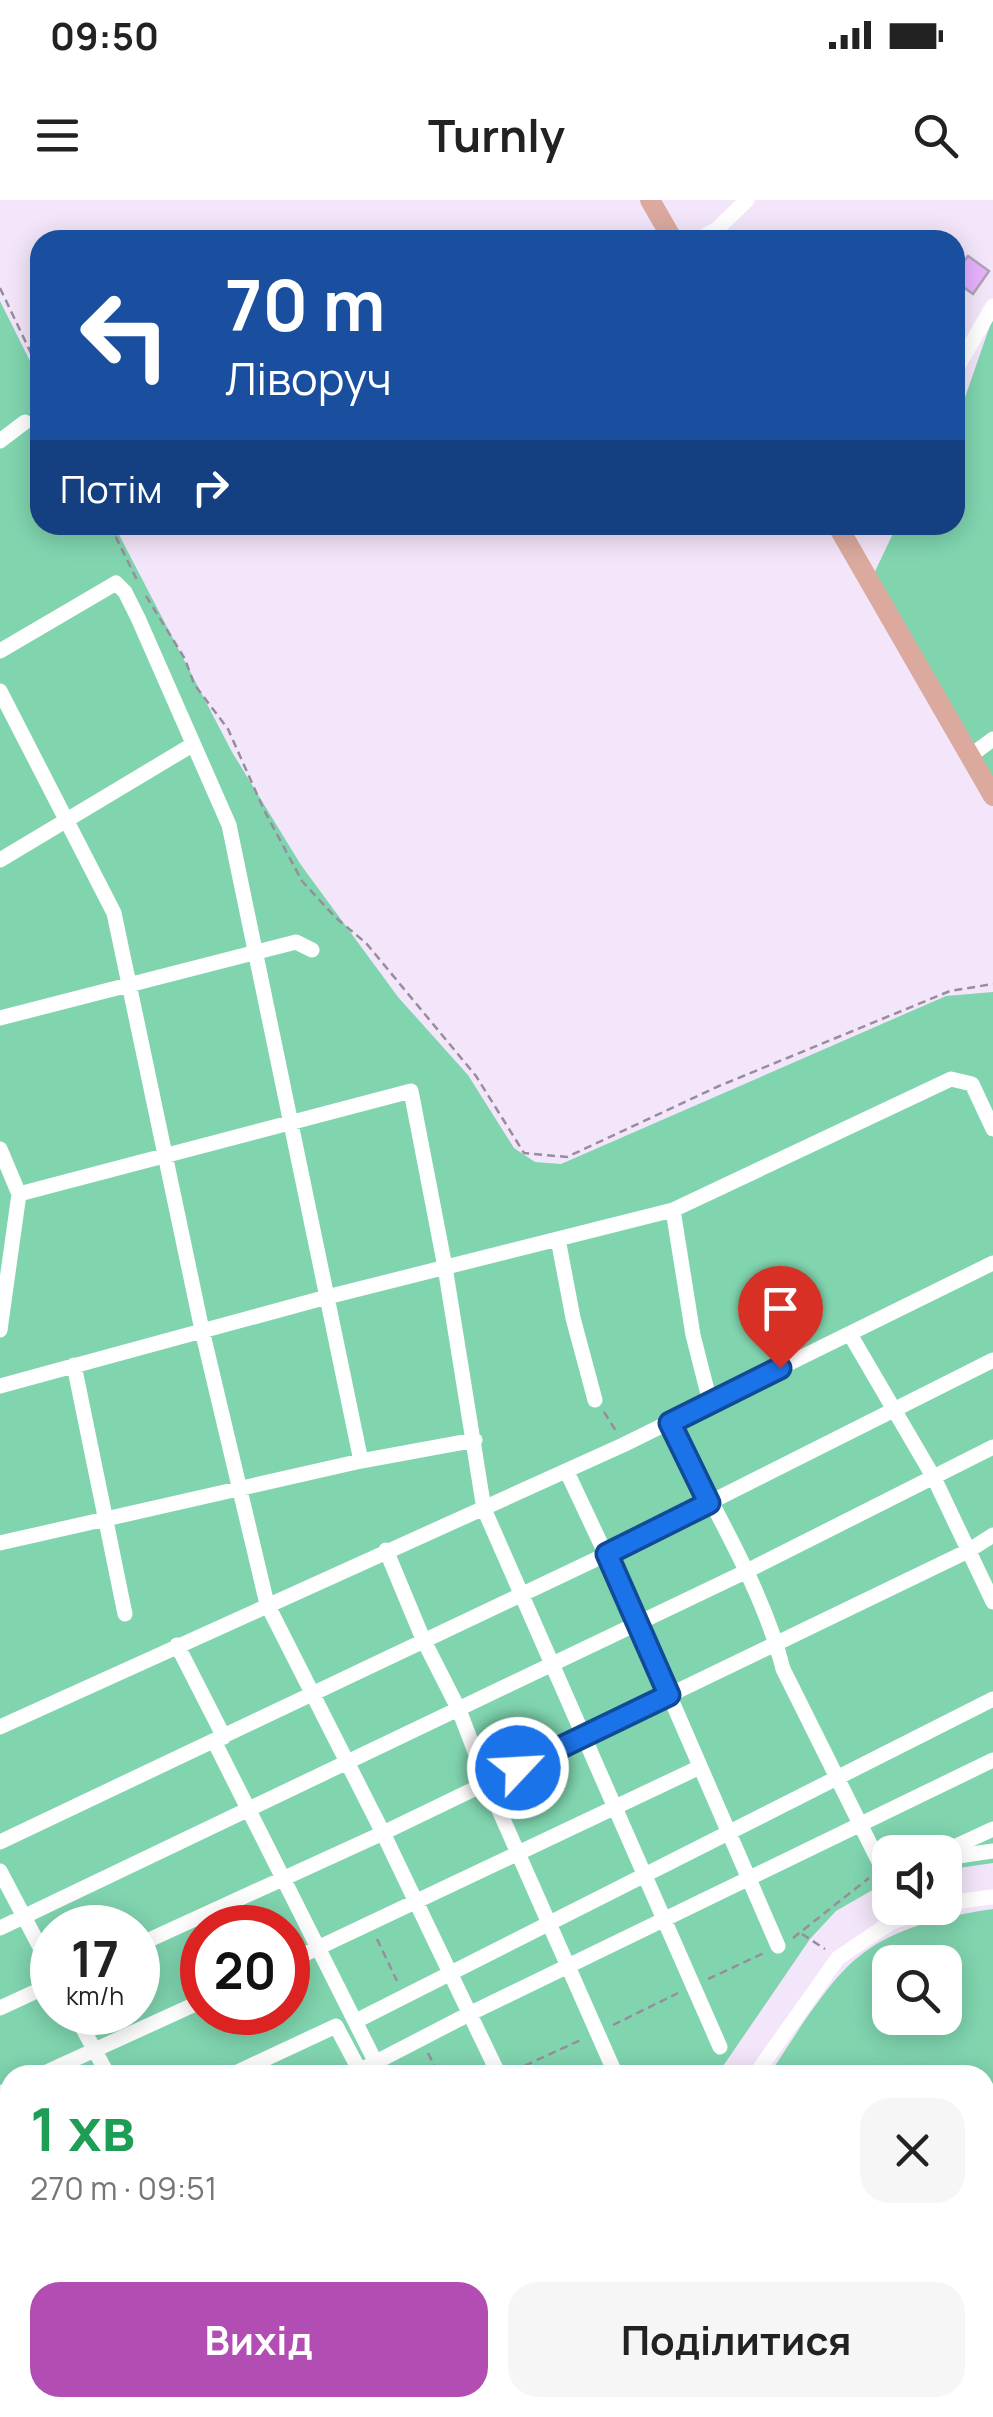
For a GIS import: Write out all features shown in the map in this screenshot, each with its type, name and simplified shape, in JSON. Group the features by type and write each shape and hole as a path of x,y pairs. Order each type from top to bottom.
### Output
{"main road":[{"path":"650,200 667,230"},
{"path":"843,535 993,796"}],"street":[{"path":"715,230 747,200"},
{"path":"965,353 993,306"},
{"path":"0,441 26,422"},
{"path":"0,651 116,583 126,592 138,618 229,825 361,1462"},
{"path":"0,691 114,913 202,1330 267,1604 494,2065"},
{"path":"970,756 993,739"},
{"path":"0,860 192,745"},
{"path":"0,1018 256,950 296,942 312,950"},
{"path":"0,1386 326,1297 674,1210 951,1079 972,1084 993,1128"},
{"path":"19,1194 411,1091 445,1267 484,1509 720,2047"},
{"path":"0,1149 19,1194 0,1330"},
{"path":"674,1210 693,1335 710,1402"},
{"path":"558,1239 594,1400"},
{"path":"0,1727 386,1550 567,1472 993,1263"},
{"path":"851,1336 934,1478 993,1602"},
{"path":"0,1842 607,1554 993,1360"},
{"path":"74,1365 125,1614"},
{"path":"670,1423 745,1572 776,1644 782,1668 872,1848"},
{"path":"0,1544 475,1440"},
{"path":"0,1928 745,1572 993,1447"},
{"path":"567,1472 638,1622 778,1946"},
{"path":"160,1935 582,1738 993,1536"},
{"path":"386,1550 612,2065"},
{"path":"178,1645 248,1811 378,2065"},
{"path":"356,2021 993,1699"},
{"path":"384,2065 469,2014 993,1760"},
{"path":"310,1952 700,1768"},
{"path":"962,1846 993,1830"},
{"path":"962,1854 993,1851"},
{"path":"0,1870 30,1928"},
{"path":"962,1901 993,1896"},
{"path":"762,2065 838,1958 887,1925"},
{"path":"0,2008 30,1994"},
{"path":"62,2065 180,2011"},
{"path":"252,2065 336,2026 353,2065"},
{"path":"86,2035 102,2065"}],"path":[{"path":"0,288 30,351"},
{"path":"115,535 185,659 194,684 228,730 302,881 366,944 476,1076 524,1153 568,1158 719,1086 950,991 993,984"},
{"path":"594,1400 624,1445"},
{"path":"802,1934 838,1958"}],"green space":[{"path":"0,301 30,361 30,535 119,535 232,752 301,865 398,997 468,1075 514,1148 535,1162 561,1164 946,996 993,992 993,1863 962,1868 962,1835 872,1835 872,1890 836,1911 810,1939 724,2065 0,2065"},
{"path":"993,317 993,796 870,582 892,535 965,535 965,397"},
{"path":"993,1909 993,2065 776,2065 822,1997 872,1947 872,2035 962,2035 962,1945 875,1945 922,1925 962,1925 962,1915"}],"building":[{"path":"968,256 989,271 973,294 965,288"}],"route":[{"path":"518,1768 669,1695 607,1554 709,1503 670,1423 780,1368"}]}
